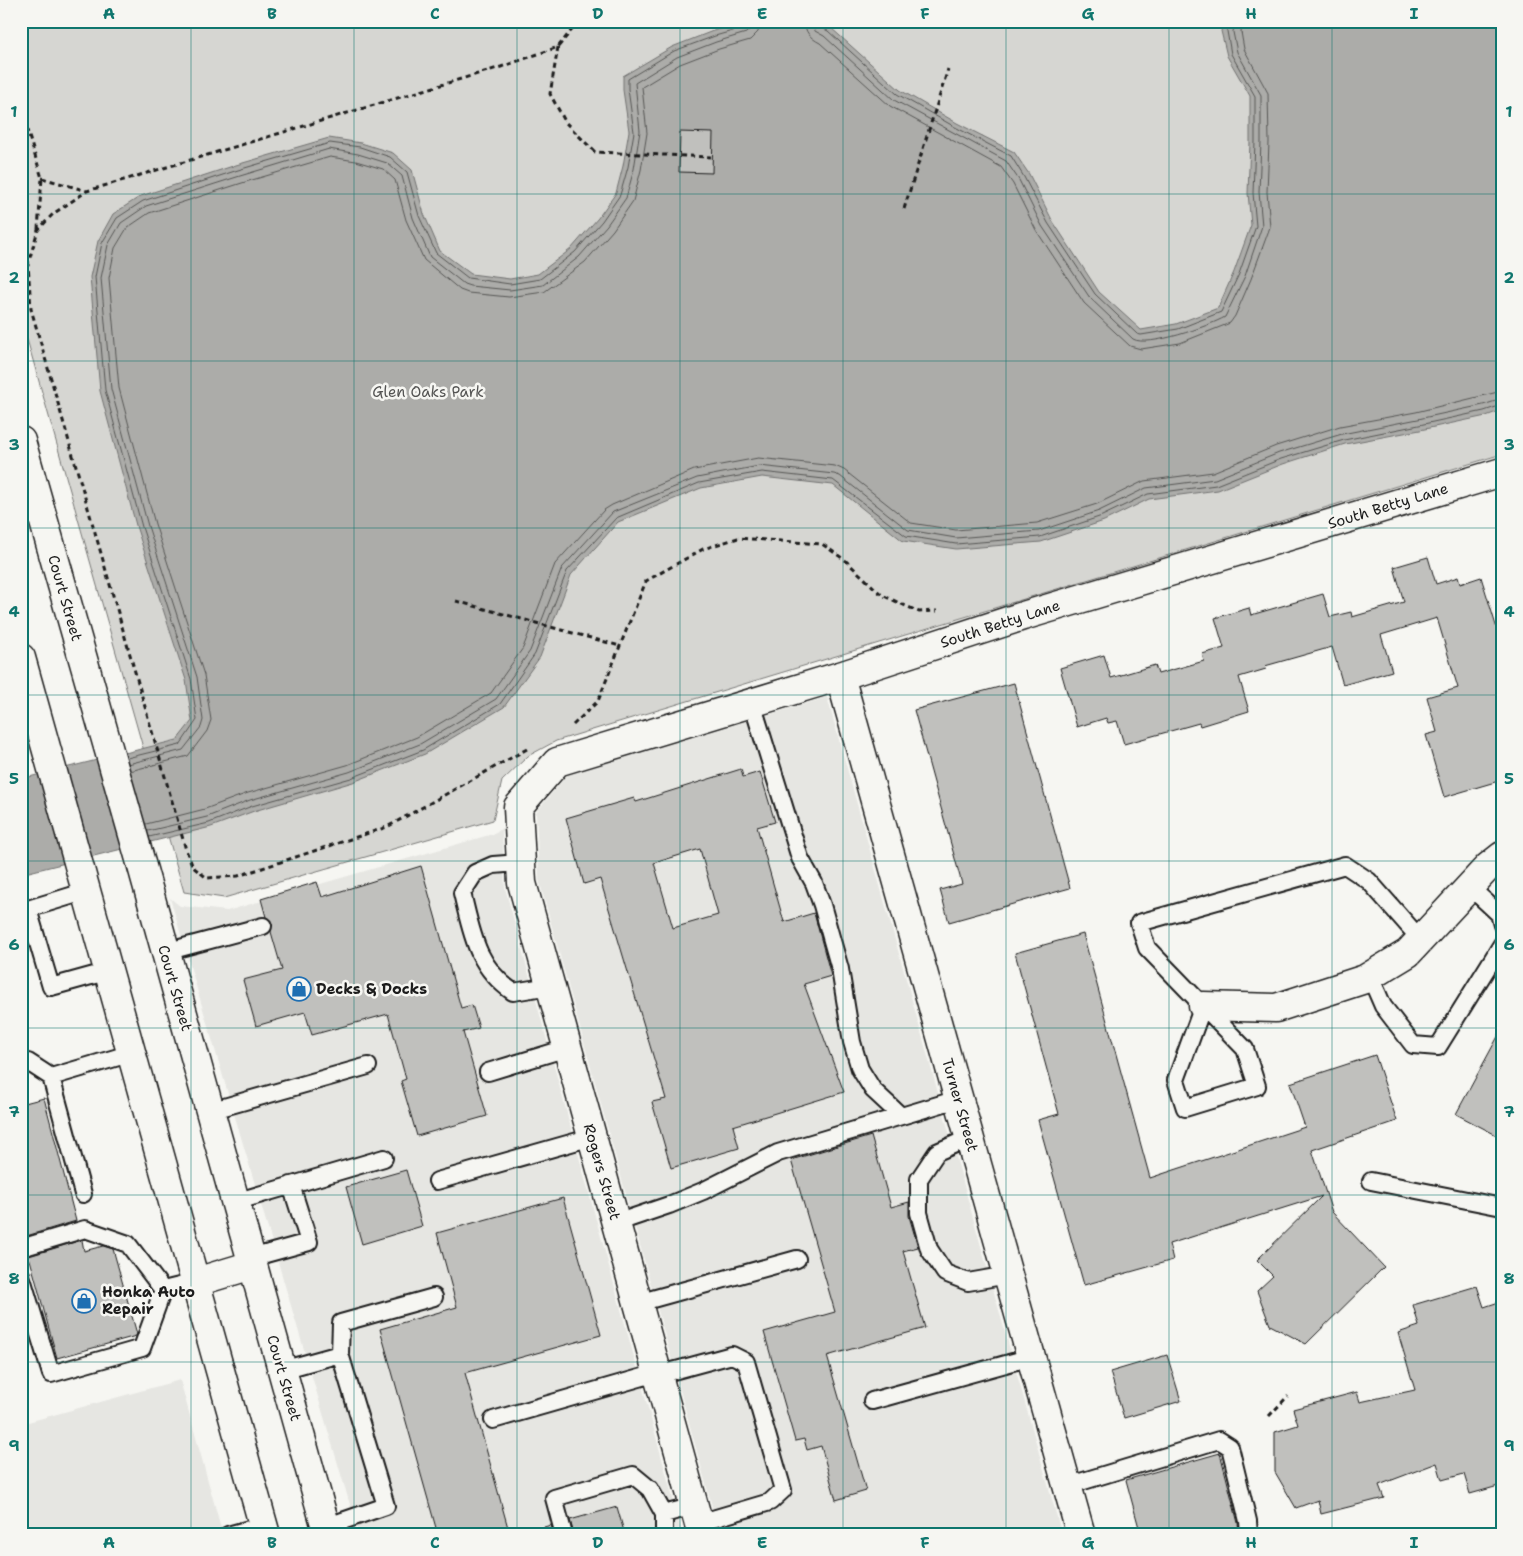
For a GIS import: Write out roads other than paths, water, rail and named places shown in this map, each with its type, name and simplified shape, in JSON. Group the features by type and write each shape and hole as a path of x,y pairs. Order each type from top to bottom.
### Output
{"street":[{"name":"Court Street","path":"21,441 143,870 327,1531"},
{"name":"South Betty Lane","path":"518,807 557,762 840,676 1023,616 1502,472"},
{"path":"21,658 251,1481 271,1532"},
{"name":"Turner Street","path":"840,676 1080,1535"},
{"name":"Rogers Street","path":"518,807 522,884 698,1521"},
{"path":"1203,1006 1276,1008 1370,976 1408,953 1488,867 1502,856"},
{"path":"196,1282 251,1262"}],"lane":[{"path":"752,702 800,858 814,882 822,905 840,969 852,1042 860,1069 873,1090 901,1116"},
{"path":"520,863 493,865 475,873 462,893 476,947 487,968 500,983 513,992 550,986"},
{"path":"1203,1006 1176,1080 1185,1108 1257,1086 1245,1049 1147,948 1139,923 1345,865 1369,881 1420,940"},
{"path":"85,886 25,905 51,987 109,971"},
{"path":"1470,887 1499,914 1502,925"},
{"path":"166,952 264,926"},
{"path":"1370,976 1383,1006 1413,1045 1438,1047 1502,944"},
{"path":"488,1072 567,1048"},
{"path":"51,1077 132,1053"},
{"path":"21,1064 28,1062 51,1077 83,1194"},
{"path":"210,1111 368,1066"},
{"path":"616,1223 669,1205 778,1153 958,1099"},
{"path":"437,1181 592,1137"},
{"path":"969,1138 937,1152 919,1179 919,1213 929,1249 945,1273 968,1282 1008,1275"},
{"path":"235,1202 384,1158"},
{"path":"1371,1181 1502,1207"},
{"path":"251,1262 309,1242 291,1185"},
{"path":"21,1248 86,1229 128,1244 163,1290"},
{"path":"638,1304 796,1259"},
{"path":"21,1275 51,1374 142,1348 163,1290"},
{"path":"163,1290 196,1282"},
{"path":"327,1531 386,1506 340,1354 341,1323 434,1297"},
{"path":"282,1370 340,1354"},
{"path":"493,1420 732,1355 746,1362 783,1490 770,1502 698,1521 664,1514"},
{"path":"872,1401 1030,1357"},
{"path":"1067,1486 1219,1440 1230,1447 1248,1521 1249,1535"},
{"path":"564,1535 554,1498 633,1475 650,1489 664,1514 664,1535"},
{"path":"228,1535 271,1532"}],"water":[{"name":"Glen Oaks Park","path":"750,21 819,21 830,27 900,90 957,123 1014,152 1029,174 1052,220 1099,292 1141,330 1176,324 1218,308 1234,272 1251,225 1248,193 1250,96 1227,56 1221,31 1224,21 1502,21 1502,410 1486,416 1345,444 1283,464 1218,490 1149,499 1104,521 1041,542 956,549 903,541 833,485 762,477 701,488 618,522 571,575 540,657 504,707 425,754 353,782 254,811 211,827 21,874 21,779 177,740 192,721 186,680 137,529 100,391 90,277 98,241 113,214 141,196 236,165 329,138 361,143 393,153 412,170 424,214 440,251 471,274 510,279 538,274 571,249 598,218 616,193 629,131 623,90 623,76 672,47 713,31"}],"place":[{"name":"Decks & Docks","path":"299,989"},
{"name":"Honka Auto Repair","path":"84,1301"}]}
